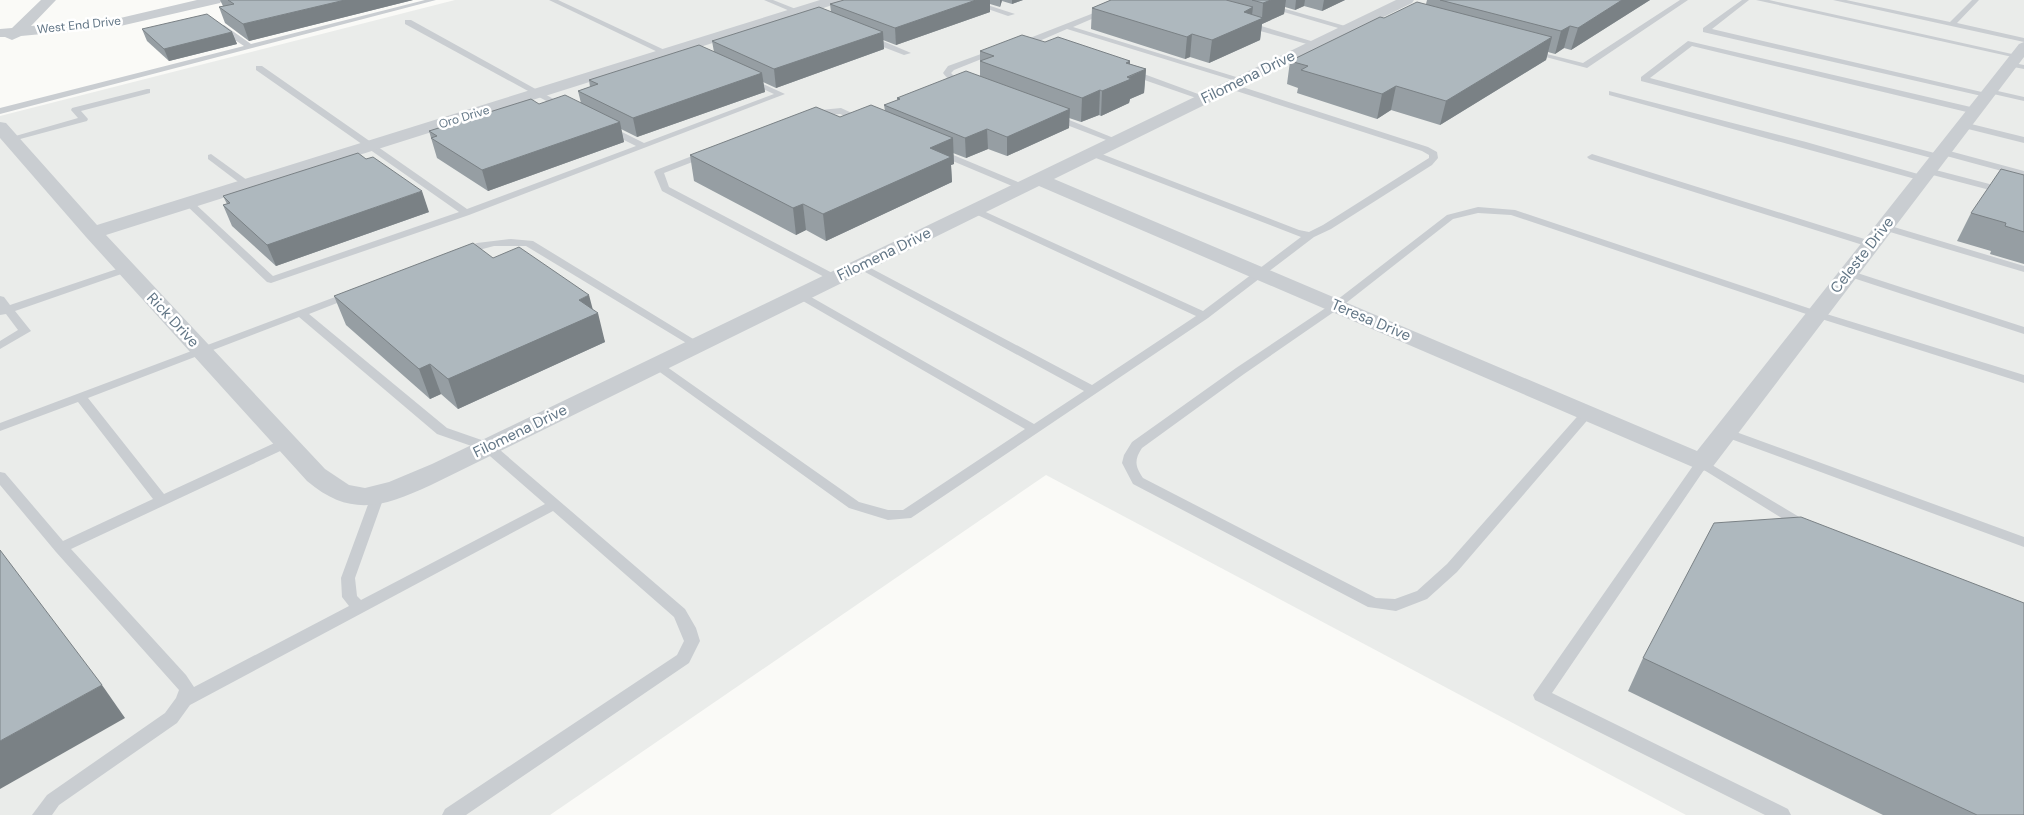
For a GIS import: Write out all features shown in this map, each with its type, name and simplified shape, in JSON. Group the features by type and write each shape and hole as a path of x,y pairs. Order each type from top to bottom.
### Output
{"street":[{"path":"0,48 50,0"},
{"name":"West End Drive","path":"0,33 116,23 215,0"},
{"name":"Oro Drive","path":"93,233 834,0"},
{"name":"Filomena Drive","path":"368,496 414,482 488,447 1348,28 1394,9"},
{"name":"Celeste Drive","path":"1702,463 1932,164 2020,55"},
{"name":"Rick Drive","path":"5,133 93,233 316,475 342,493 368,496"},
{"name":"Teresa Drive","path":"1030,183 1262,273 1702,463"}],"lane":[{"path":"0,111 418,2 433,0"},
{"path":"552,0 673,51 697,56"},
{"path":"767,0 815,19"},
{"path":"965,0 1011,14"},
{"path":"1013,46 1034,40 1133,0"},
{"path":"1246,0 1348,28"},
{"path":"1526,50 1584,66 1684,0"},
{"path":"1746,0 1706,30 1978,106 2024,140"},
{"path":"1759,0 2020,55"},
{"path":"1836,0 1952,24 2020,55"},
{"path":"1952,24 1976,0"},
{"path":"1234,20 1317,44"},
{"path":"212,21 250,47"},
{"path":"408,22 573,111"},
{"path":"656,365 854,505 888,515 906,515 1204,316 1310,235 1327,227 1433,158 1434,154 1425,149 1236,83 1067,27"},
{"path":"861,36 908,53"},
{"path":"1034,40 1043,43"},
{"path":"2024,99 1978,106 1691,42 1644,79 1932,164 2024,196"},
{"path":"969,86 951,78 947,73 951,68 1004,49"},
{"path":"259,68 466,213"},
{"path":"1124,71 1205,98"},
{"path":"189,203 271,280 466,213 781,94 739,75"},
{"path":"5,133 84,119 75,110 147,91"},
{"path":"1612,93 1803,144 1932,164 2024,174"},
{"path":"797,118 806,114 841,111 868,122"},
{"path":"1043,113 1117,141"},
{"path":"600,124 644,146"},
{"path":"932,149 1030,183"},
{"path":"714,150 658,172 665,189 834,278"},
{"path":"1091,153 1297,233 1310,235"},
{"path":"211,157 248,184"},
{"path":"1592,157 1870,244"},
{"path":"974,210 1204,316"},
{"path":"1587,413 1452,568 1422,595 1396,605 1373,604 1138,481 1128,467 1128,457 1137,445 1240,371 1337,305 1450,217 1478,210 1512,212 1816,314 2024,379"},
{"path":"1884,227 2024,269"},
{"path":"453,254 476,246 509,241 529,243 697,346"},
{"path":"859,266 1092,390"},
{"path":"4,311 126,269"},
{"path":"1848,273 2024,331"},
{"path":"0,427 365,288"},
{"path":"800,295 1034,429"},
{"path":"0,299 4,311 25,331 0,346"},
{"path":"301,313 442,431 488,447 680,613 692,641 683,659 451,815"},
{"path":"81,396 162,501"},
{"path":"1725,432 2024,542"},
{"path":"60,548 286,443"},
{"path":"1782,815 1541,695 1702,463 1803,526 1821,533"},
{"path":"0,476 60,548 180,679 187,690 184,700 171,718 52,800 41,815"},
{"path":"359,608 350,597 348,578 368,496"},
{"path":"184,700 555,504"}],"shaded area":[{"path":"455,0 2024,0 2024,815 1686,815 1046,475 550,815 0,815 0,116"}],"building":[{"path":"228,0 345,0 243,24 219,7 234,4"},
{"path":"844,0 976,0 895,28 830,4"},
{"path":"1111,0 1226,0 1253,7 1244,12 1263,18 1212,40 1192,34 1187,37 1092,8"},
{"path":"1252,0 1271,0 1263,3"},
{"path":"1440,0 1622,0 1578,28 1570,26 1561,31"},
{"path":"1417,2 1552,37 1446,101 1396,86 1382,94 1301,70 1308,66 1290,61 1380,17 1384,18"},
{"path":"819,7 883,32 774,69 712,41"},
{"path":"207,14 232,32 164,49 142,29"},
{"path":"1022,35 1045,42 1058,37 1130,61 1126,63 1146,69 1127,77 1131,79 1082,98 980,61 994,56 980,51"},
{"path":"699,45 762,73 633,118 578,91 598,84 589,80"},
{"path":"966,71 1070,109 1007,137 987,129 965,138 884,105"},
{"path":"565,95 620,122 482,170 431,138 437,136 429,131 531,99 539,104"},
{"path":"871,105 953,138 930,148 951,157 823,214 803,204 793,208 690,155 816,107 840,117"},
{"path":"358,153 366,159 373,157 422,191 267,245 223,205 230,203 223,196"},
{"path":"2001,169 2024,175 2024,232 2005,226 2006,223 1971,213"},
{"path":"473,243 493,258 519,247 589,295 579,300 598,313 448,379 430,364 419,369 334,296"},
{"path":"1801,517 2024,603 2024,815 1977,815 1643,658 1714,523"},
{"path":"0,550 102,685 0,741"}]}
